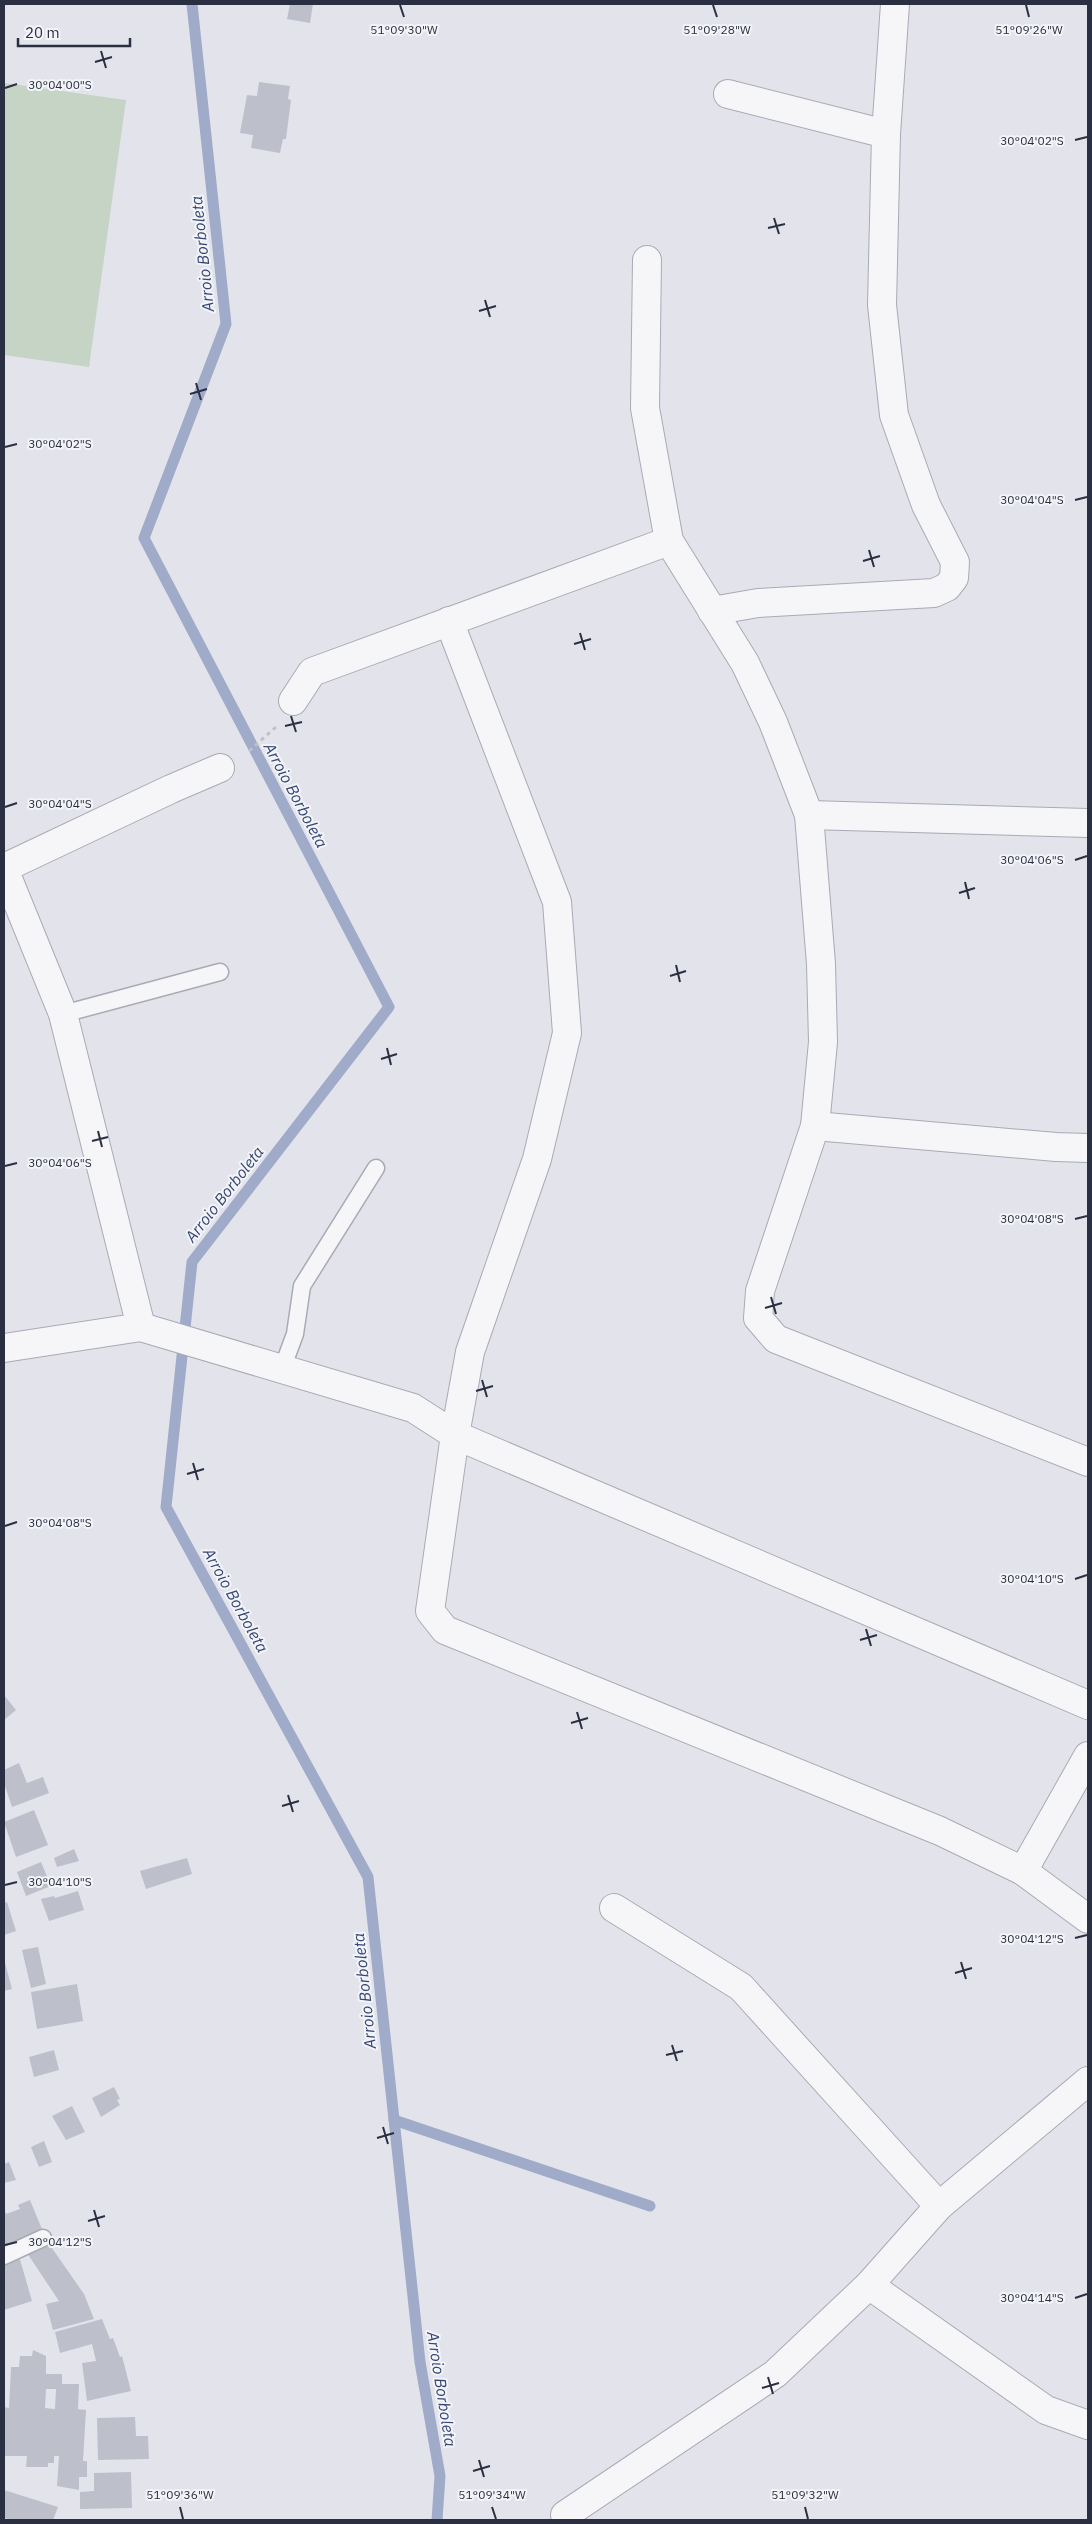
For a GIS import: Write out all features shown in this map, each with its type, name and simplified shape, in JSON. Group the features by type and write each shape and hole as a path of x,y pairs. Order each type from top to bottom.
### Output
{"street":[{"path":"712,611 758,603 934,593 947,587 954,578 955,562 926,505 894,415 882,306 886,134 895,4"},
{"path":"728,94 886,134"},
{"path":"647,260 645,408 669,541 745,663 773,722 808,815 821,964 824,1042 815,1126 760,1291 758,1318 776,1339 1088,1462"},
{"path":"293,701 312,672 669,541"},
{"path":"450,621 557,902 567,1033 537,1159 470,1352 455,1435 430,1611 445,1630 940,1831 1023,1871 1088,1919"},
{"path":"140,1327 63,1014 4,868 153,797 220,768"},
{"path":"808,815 1088,823"},
{"path":"815,1126 1056,1148 1088,1148"},
{"path":"4,1348 140,1327 413,1408 455,1435 1088,1705"},
{"path":"1023,1871 1088,1756"},
{"path":"614,1908 741,1987 939,2206"},
{"path":"565,2515 775,2374 869,2285 939,2206 1088,2081"},
{"path":"869,2285 1046,2410 1088,2425"}],"lane":[{"path":"63,1014 220,972"},
{"path":"282,1369 295,1334 302,1286 376,1168"},
{"path":"4,2256 43,2238"}],"path":[{"path":"220,768 250,750 275,728 293,701"}],"green space":[{"path":"5,83 126,100 89,367 4,355"}],"building":[{"path":"290,4 313,4 310,23 287,19"},
{"path":"259,82 290,86 288,99 291,100 286,139 283,139 280,153 251,148 253,135 240,133 247,95 257,96"},
{"path":"4,1695 16,1710 4,1720"},
{"path":"19,1763 27,1783 43,1777 49,1793 12,1807 4,1783 4,1770"},
{"path":"34,1810 48,1845 16,1857 4,1822"},
{"path":"74,1849 79,1861 57,1867 54,1858"},
{"path":"187,1858 192,1874 146,1889 140,1871"},
{"path":"41,1862 51,1886 26,1896 17,1872"},
{"path":"78,1891 84,1910 49,1921 41,1899 54,1896 55,1898"},
{"path":"7,1902 16,1931 4,1935 4,1903"},
{"path":"38,1947 46,1984 31,1988 22,1950"},
{"path":"4,1959 12,1989 4,1991"},
{"path":"77,1984 83,2021 37,2029 31,1992"},
{"path":"54,2050 59,2070 34,2077 29,2057"},
{"path":"114,2087 120,2099 117,2100 120,2105 101,2117 92,2098"},
{"path":"72,2106 85,2132 66,2140 52,2116"},
{"path":"44,2141 52,2162 39,2167 31,2147"},
{"path":"9,2162 16,2180 4,2183 4,2164"},
{"path":"30,2200 44,2234 6,2250 4,2244 4,2210 6,2214 20,2209 18,2205"},
{"path":"47,2241 84,2294 94,2319 53,2330 46,2304 59,2301 27,2253"},
{"path":"19,2256 32,2301 4,2310 4,2260"},
{"path":"102,2319 110,2339 113,2338 120,2357 122,2356 131,2391 87,2401 82,2363 96,2361 92,2344 60,2353 55,2332"},
{"path":"33,2350 46,2356 46,2374 62,2374 62,2384 79,2384 78,2409 86,2410 83,2461 87,2461 87,2477 79,2477 79,2490 57,2486 59,2456 54,2456 54,2463 48,2463 48,2467 26,2467 27,2456 4,2456 4,2407 9,2408 11,2367 19,2367 20,2356 32,2356","holes":["46,2389 56,2389 55,2409 45,2408"]},
{"path":"135,2417 136,2436 148,2436 149,2459 98,2460 97,2418"},
{"path":"131,2472 132,2508 80,2509 80,2492 94,2491 94,2473"},
{"path":"4,2490 58,2507 53,2520 12,2520 4,2518"}],"waterway":[{"name":"Arroio Borboleta","path":"192,4 226,324 144,538 389,1007 192,1262 166,1507 368,1877 420,2362 440,2476 437,2520"},
{"path":"394,2120 650,2206"}]}
